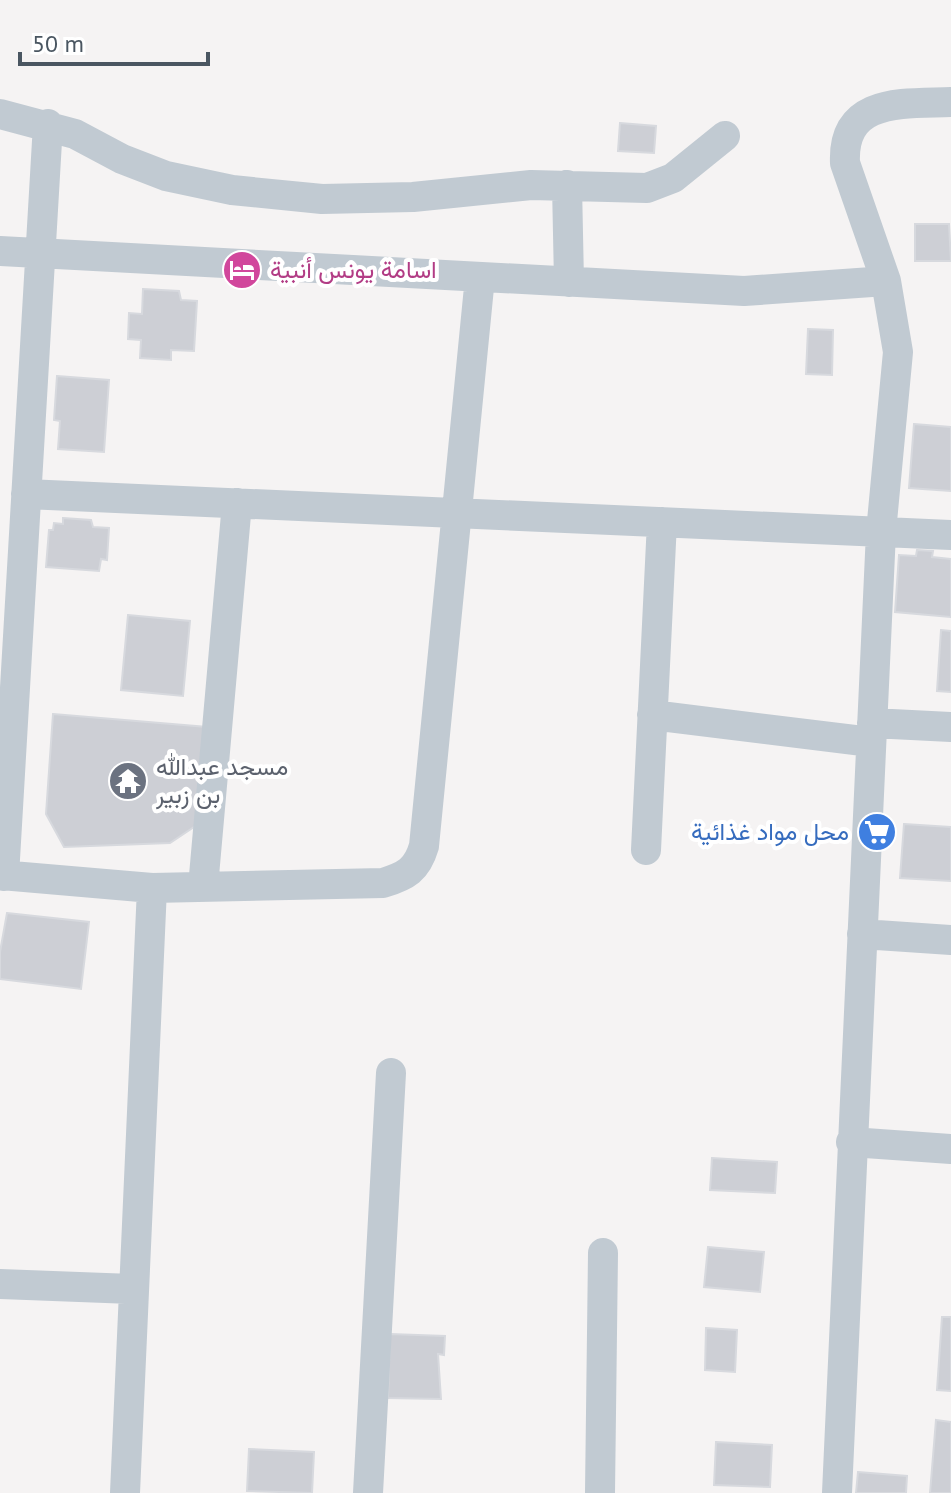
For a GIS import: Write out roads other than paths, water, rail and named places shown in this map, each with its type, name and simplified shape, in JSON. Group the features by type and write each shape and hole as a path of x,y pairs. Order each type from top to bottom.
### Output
{"street":[{"path":"837,1493 881,532 898,352 886,281 845,163 848,137 854,126 873,109 951,102"},
{"path":"0,114 48,124 166,176 277,196 368,200 494,187 567,185 633,189 661,184 725,136"},
{"path":"48,124 2,876 152,888 383,883 406,876 419,863 424,846 480,277"},
{"path":"567,185 569,282"},
{"path":"0,251 744,291 886,281"},
{"path":"26,494 951,535"},
{"path":"203,887 237,503"},
{"path":"646,850 662,522"},
{"path":"652,715 871,733 951,727"},
{"path":"125,1493 152,888"},
{"path":"862,934 951,940"},
{"path":"368,1493 391,1073"},
{"path":"851,1142 951,1149"},
{"path":"600,1493 603,1253"},
{"path":"0,1284 132,1289"}],"place":[{"name":"اسامة يونس أنبية","path":"242,270"},
{"name":"مسجد عبدالله بن زبير","path":"128,781"},
{"name":"محل مواد غذائية","path":"877,832"}]}
